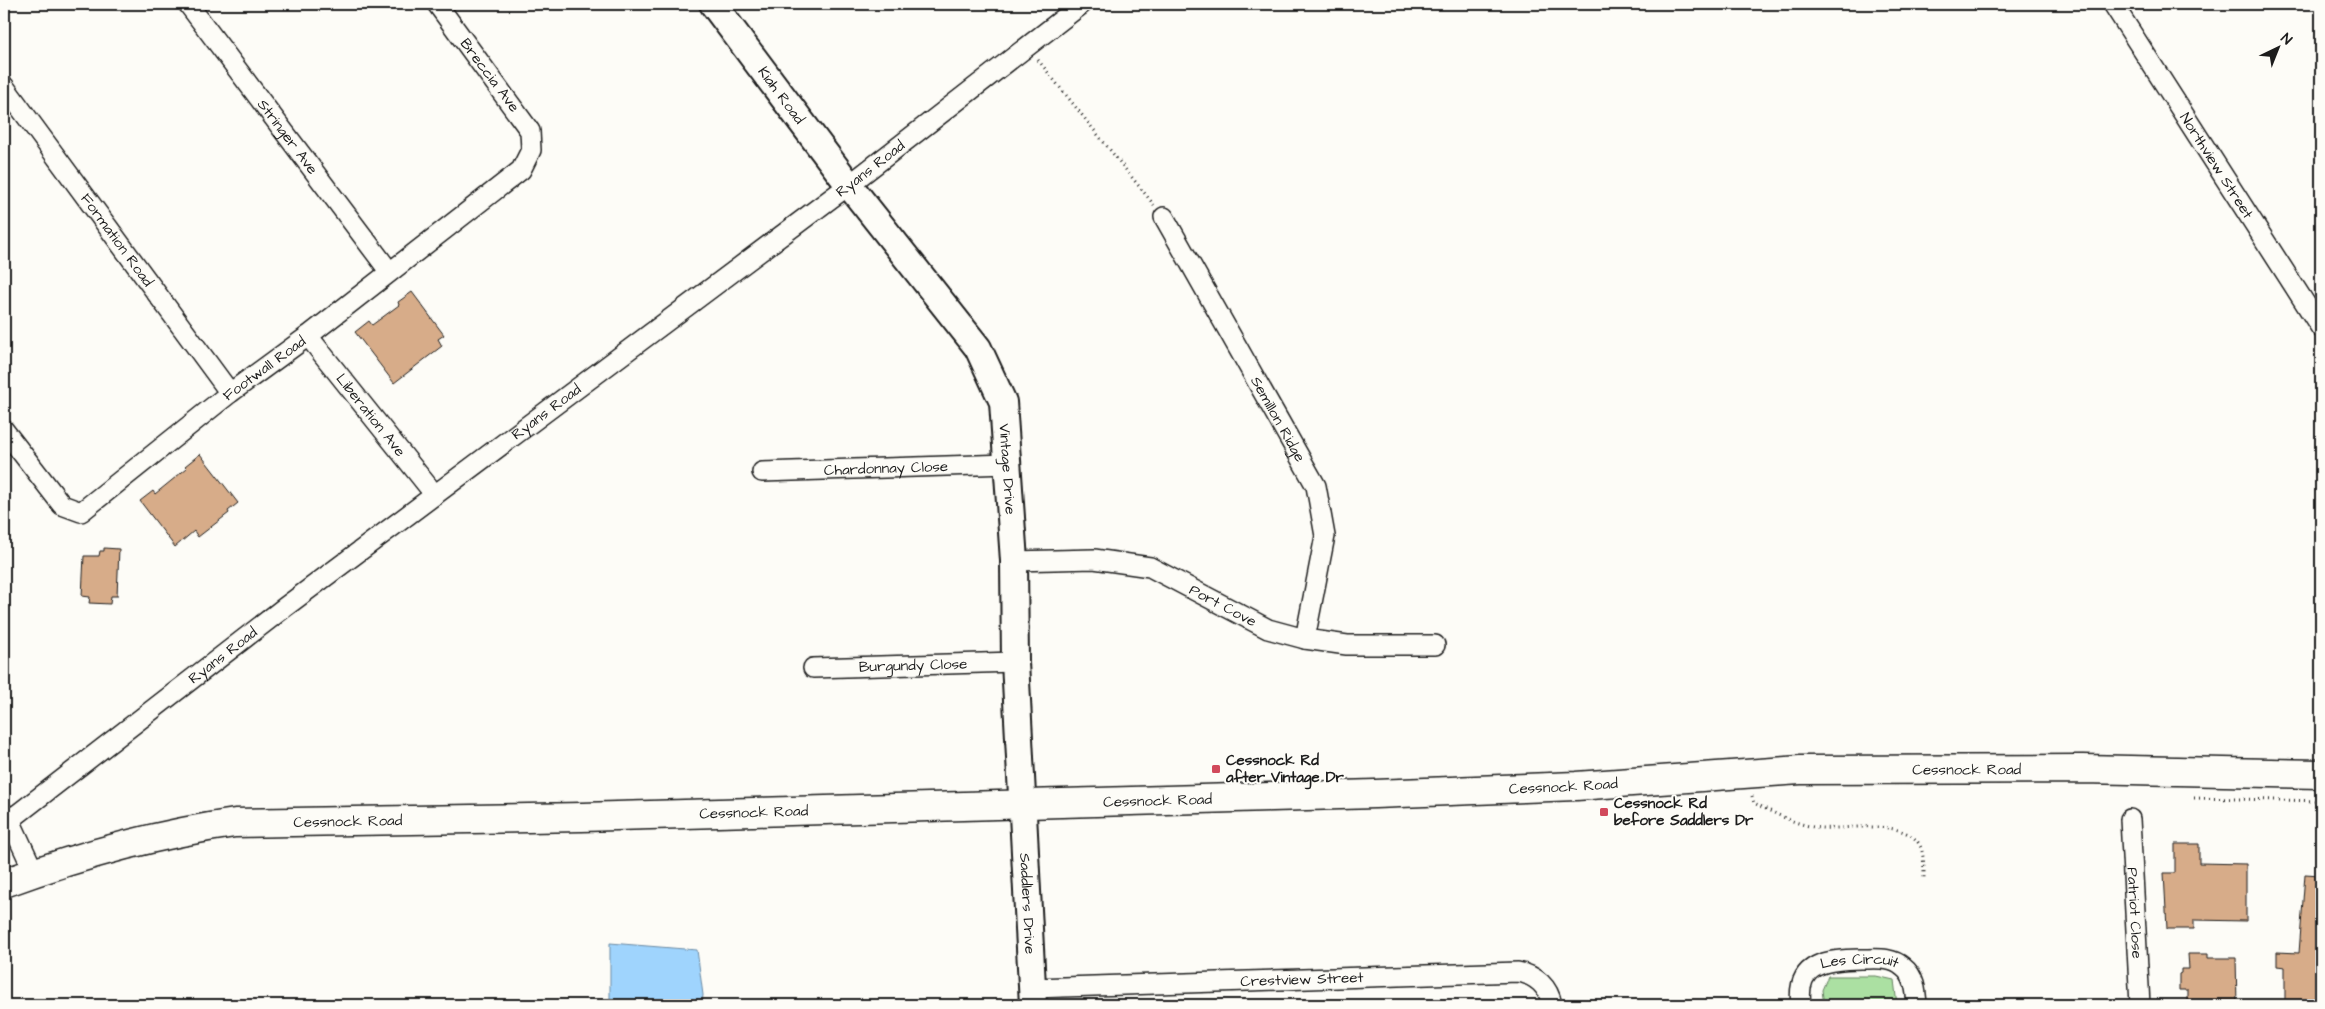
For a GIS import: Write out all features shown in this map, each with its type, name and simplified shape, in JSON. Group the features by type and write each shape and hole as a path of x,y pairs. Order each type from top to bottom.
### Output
{"main road":[{"name":"Cessnock Road","path":"4,883 115,847 200,828 235,823 582,817 1375,794 1541,787 1800,770 2083,769 2321,774"}],"street":[{"name":"Stringer Ave","path":"188,4 389,271"},
{"name":"Breccia Ave","path":"437,4 526,124 530,131 530,150"},
{"name":"Kiah Road","path":"713,4 849,185"},
{"name":"Ryans Road","path":"7,816 849,185 1082,4"},
{"name":"Northview Street","path":"2113,4 2321,328"},
{"name":"Formation Road","path":"4,86 230,393"},
{"name":"Footwall Road","path":"4,430 62,505 81,512 230,393 308,336 521,170 530,150"},
{"name":"Vintage Drive","path":"849,185 978,348 1003,402 1014,561 1015,662 1022,804"},
{"name":"Semillon Ridge","path":"1164,217 1316,486 1324,536 1304,639"},
{"name":"Liberation Ave","path":"308,336 434,496"},
{"name":"Chardonnay Close","path":"762,472 1008,464"},
{"name":"Port Cove","path":"1014,561 1094,559 1150,567 1268,629 1304,639 1347,645 1435,645"},
{"name":"Burgundy Close","path":"812,668 1015,662"},
{"name":"Saddlers Drive","path":"1022,804 1033,997"},
{"path":"7,816 34,872"},
{"name":"Patriot Close","path":"2130,819 2140,1005"},
{"name":"Les Circuit","path":"1801,1005 1801,987 1807,975 1815,966 1831,960 1885,959 1895,961 1912,976 1917,1005"},
{"name":"Crestview Street","path":"1033,997 1518,972 1533,976 1542,983 1548,992 1552,1005"}],"path":[{"path":"1027,45 1164,217"},
{"path":"1750,790 1754,803 1780,816 1820,828 1893,828 1909,834 1916,839 1922,850 1924,881"},
{"path":"2194,798 2321,801"}],"green space":[{"path":"1828,976 1876,976 1894,980 1897,1005 1824,1005 1822,990"}],"water":[{"path":"610,943 697,950 703,995 702,1005 610,1005"}],"building":[{"path":"412,292 444,335 438,339 442,346 394,383 355,332 369,321 372,325 399,305 398,302"},
{"path":"200,454 238,503 228,511 229,513 198,537 194,531 175,547 140,501 153,491 155,494 187,468 185,466"},
{"path":"104,548 119,549 117,596 111,596 110,604 89,603 90,597 82,596 84,556 99,556 100,551 104,551"},
{"path":"2175,844 2199,844 2199,863 2246,864 2246,921 2194,920 2194,929 2167,929 2164,873 2175,873"},
{"path":"2305,874 2321,875 2321,1005 2285,1005 2285,967 2277,966 2277,952 2299,953"},
{"path":"2188,954 2208,954 2208,958 2236,958 2237,1005 2188,1005 2188,990 2179,990 2179,974 2181,969 2189,969"}],"place":[{"name":"Cessnock Rd after Vintage Dr","path":"1216,769"},
{"name":"Cessnock Rd before Saddlers Dr","path":"1604,812"}]}
